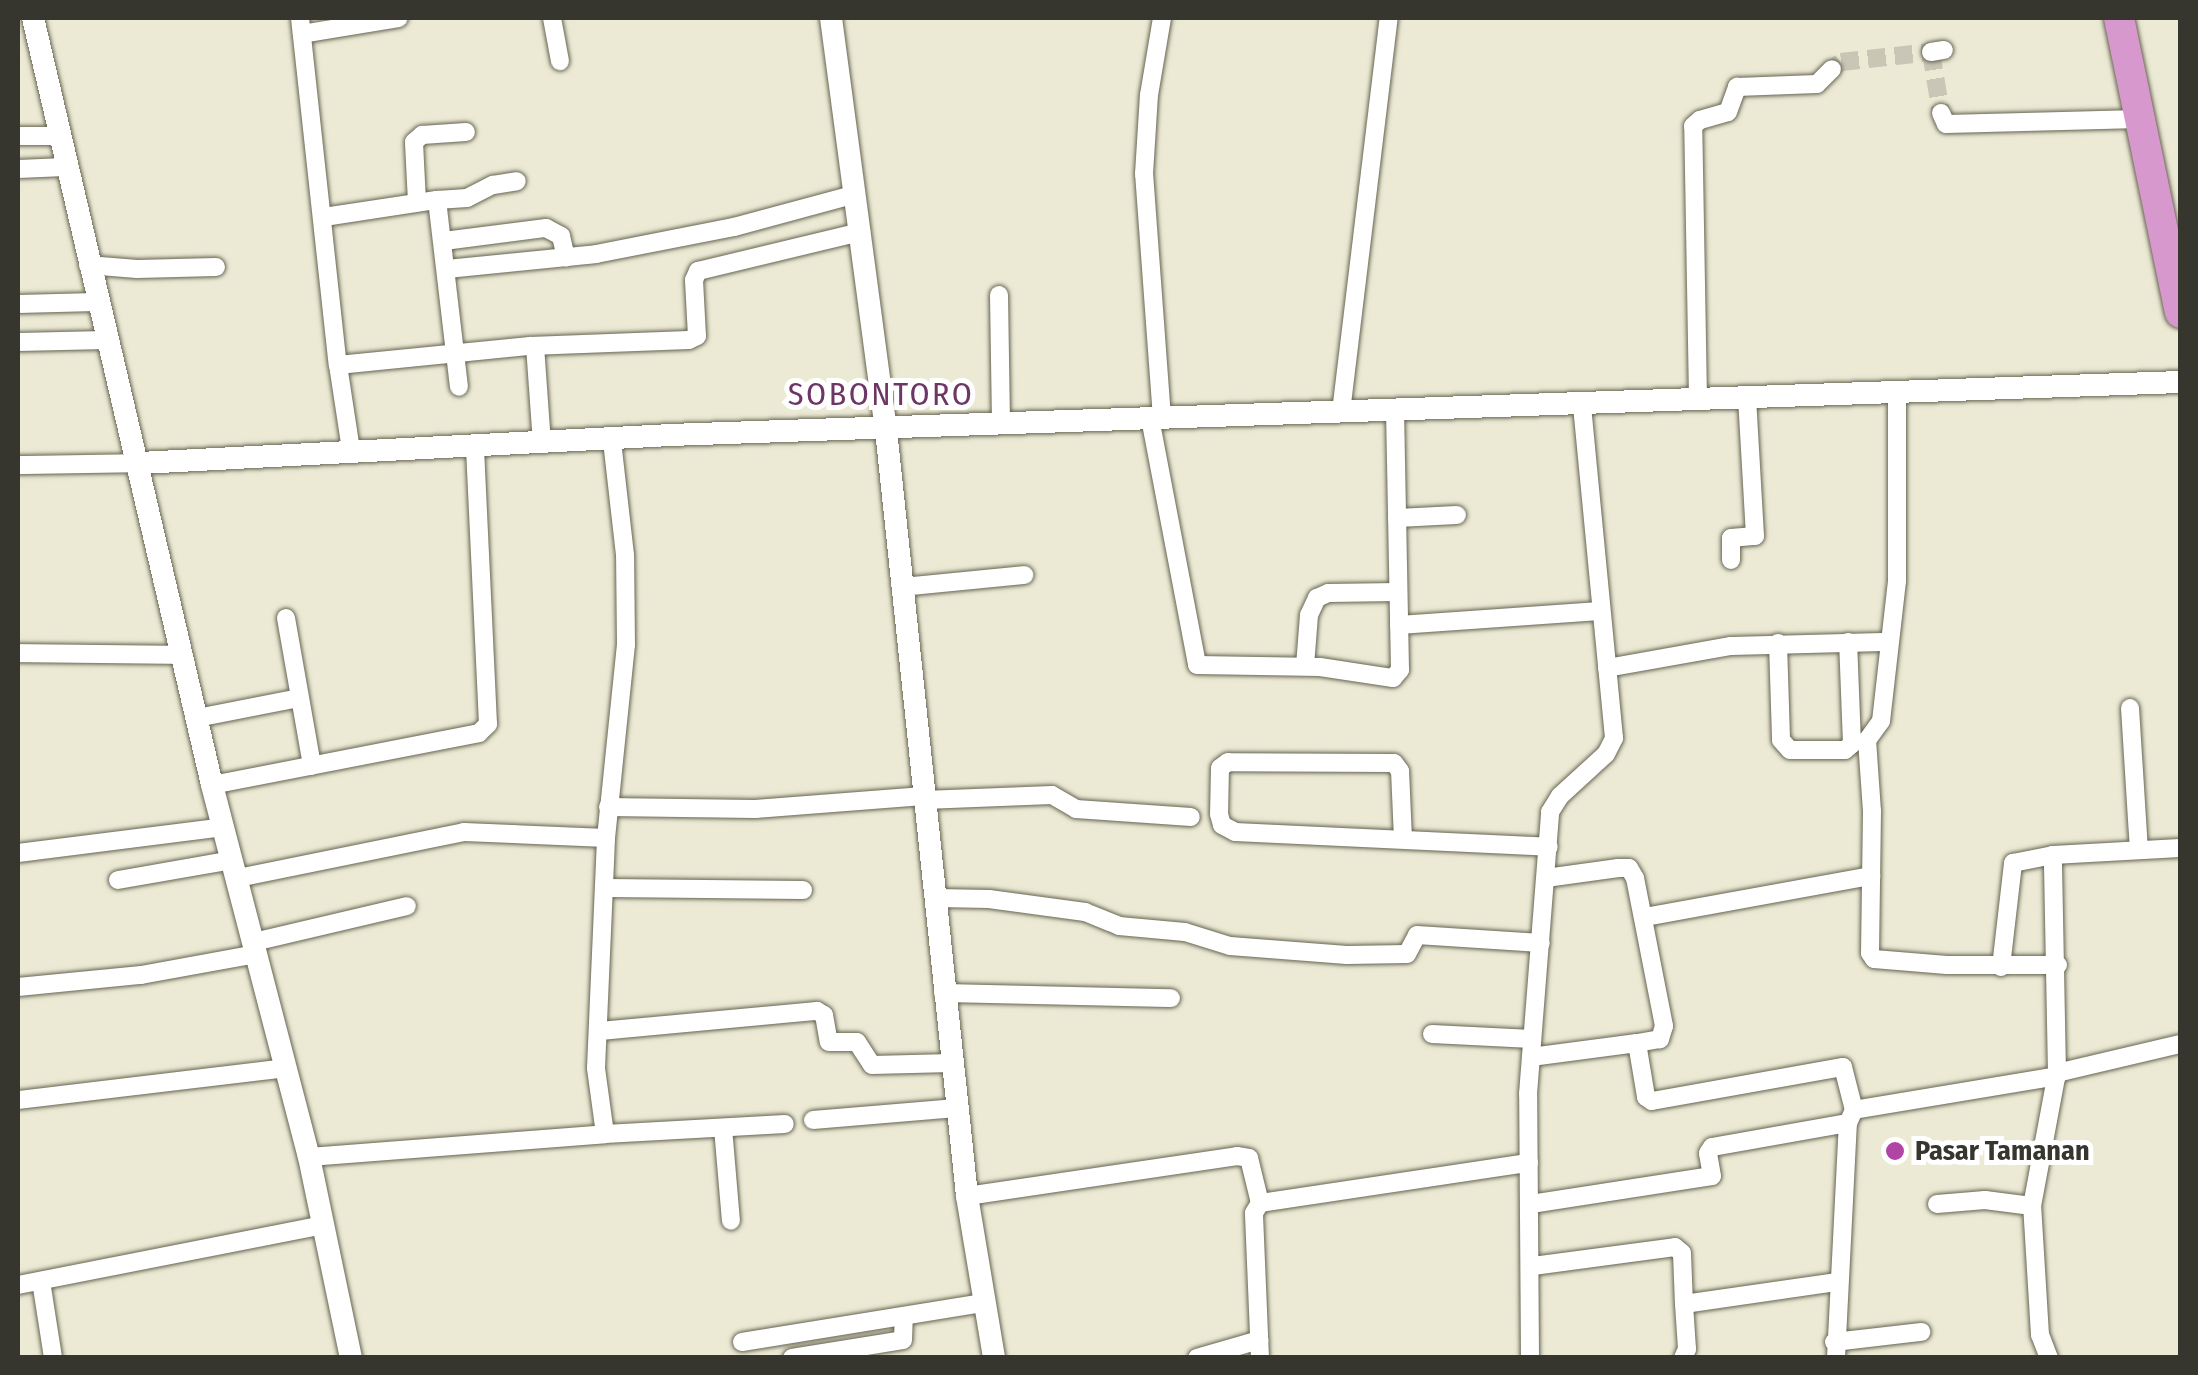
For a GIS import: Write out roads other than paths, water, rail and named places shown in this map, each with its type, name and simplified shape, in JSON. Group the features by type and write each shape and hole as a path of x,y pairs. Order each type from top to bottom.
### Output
{"highway":[{"path":"2119,18 2180,312"}],"street":[{"path":"33,18 96,302 140,462 212,785 309,1158 351,1358"},
{"path":"351,450 301,26 399,18"},
{"path":"552,18 560,61"},
{"path":"831,18 886,430 967,1196 994,1358"},
{"path":"1162,18 1150,94 1144,174 1156,418 1194,660 1203,666 1305,666 1396,677 1400,670 1395,411"},
{"path":"1342,412 1389,18"},
{"path":"1698,400 1693,126 1728,112 1737,87 1818,84 1832,69"},
{"path":"1942,113 1946,124 2140,119"},
{"path":"417,202 414,142 422,135 466,132"},
{"path":"18,136 59,136"},
{"path":"18,169 65,167"},
{"path":"324,217 467,198 493,185 517,181"},
{"path":"447,269 566,257 697,235 856,194"},
{"path":"437,200 459,387"},
{"path":"444,242 546,228 560,236 566,257"},
{"path":"338,365 535,346 688,340 698,336 694,280 698,270 860,232"},
{"path":"88,265 137,269 216,267"},
{"path":"1000,295 1001,423"},
{"path":"18,304 96,302"},
{"path":"18,342 106,340"},
{"path":"535,346 542,443"},
{"path":"18,466 1001,423 2180,382"},
{"path":"1898,391 1897,581 1880,725 1867,740 1874,959 2001,967 2058,965"},
{"path":"1730,560 1731,538 1755,536 1747,397"},
{"path":"1530,1358 1531,1048 1552,805 1613,744 1582,403"},
{"path":"605,1134 596,1068 608,807 626,644 624,556 612,441"},
{"path":"212,785 479,732 488,724 475,445"},
{"path":"1397,518 1457,515"},
{"path":"902,587 1024,575"},
{"path":"1305,666 1309,615 1317,598 1328,593 1398,592"},
{"path":"1399,625 1600,611"},
{"path":"286,618 312,766"},
{"path":"1778,643 1782,744 1790,750 1845,750 1852,744 1848,642"},
{"path":"1607,668 1732,646 1882,642"},
{"path":"18,653 182,655"},
{"path":"197,718 298,698"},
{"path":"2130,708 2139,850"},
{"path":"1403,839 1400,772 1394,763 1228,762 1220,768 1220,814 1227,830 1549,847"},
{"path":"608,807 755,809 924,798 1052,795 1076,809 1191,818"},
{"path":"18,853 224,827"},
{"path":"118,880 235,869 464,832 606,838"},
{"path":"2001,967 2013,862 2180,848"},
{"path":"2049,1358 2040,1335 2032,1206 2057,1075 2058,965 2053,856"},
{"path":"1432,1034 1531,1048 1660,1039 1664,1026 1645,917 1629,868 1546,878"},
{"path":"1645,917 1871,876"},
{"path":"607,888 803,890"},
{"path":"937,898 989,899 1085,912 1119,926 1185,932 1230,946 1347,955 1406,954 1417,934 1541,943"},
{"path":"18,988 141,975 407,906"},
{"path":"944,992 1171,998"},
{"path":"600,1031 816,1011 824,1015 829,1042 857,1042 872,1064 952,1063"},
{"path":"1637,1043 1646,1096 1652,1101 1843,1067 1851,1116 1835,1350 1921,1332"},
{"path":"1532,1204 1712,1176 1708,1153 1712,1147 2057,1075 2180,1044"},
{"path":"18,1100 286,1068"},
{"path":"813,1120 957,1108"},
{"path":"309,1158 785,1124"},
{"path":"723,1128 731,1221"},
{"path":"967,1196 1237,1156 1248,1158 1260,1203 1254,1213 1260,1349 1198,1358"},
{"path":"1260,1203 1529,1164"},
{"path":"1937,1204 1985,1200 2032,1206"},
{"path":"18,1286 324,1225"},
{"path":"1533,1266 1675,1246 1682,1253 1687,1349 1683,1358"},
{"path":"41,1281 53,1358"},
{"path":"1684,1304 1838,1282"},
{"path":"742,1342 982,1303"},
{"path":"792,1358 903,1340 904,1318"}],"tunnel":[{"path":"1832,69 1841,62 1931,52 1941,113"}],"place":[{"name":"Pasar Tamanan","path":"1895,1151"}],"district":[{"name":"SOBONTORO","path":"881,394"}]}
